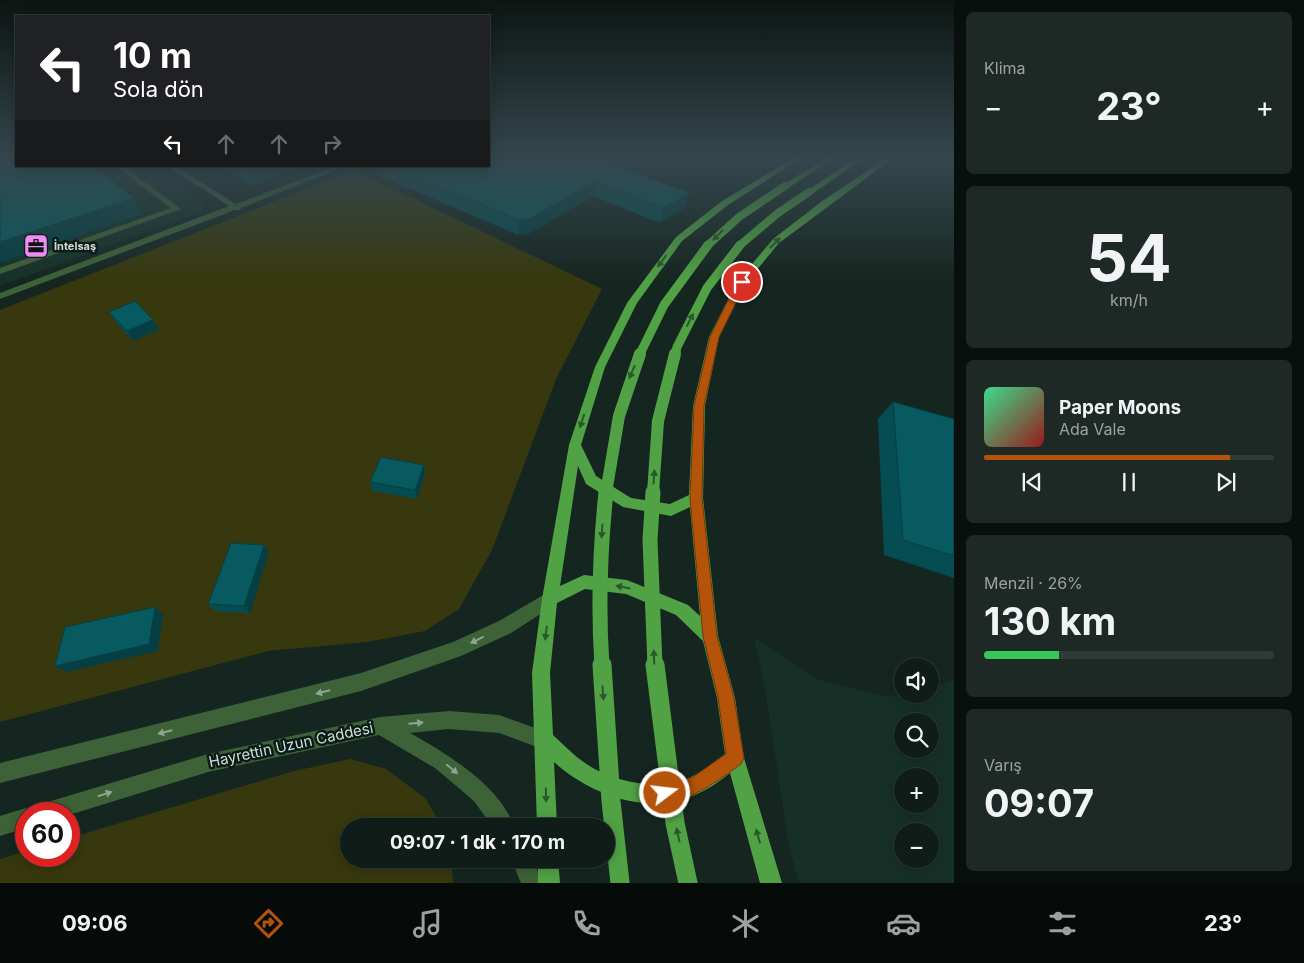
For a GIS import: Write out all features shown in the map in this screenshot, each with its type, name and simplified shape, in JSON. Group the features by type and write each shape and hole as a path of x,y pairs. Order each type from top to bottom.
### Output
{"main road":[{"path":"547,818 541,673 550,599 575,445 600,367 632,303 679,239 730,200"},
{"path":"620,883 612,815 600,660 601,531 612,444 628,382 654,323 678,283 699,254 725,228 762,200"},
{"path":"688,883 675,823 655,667 650,540 658,421 677,347 707,288 740,245 778,213 797,200"},
{"path":"771,883 735,758 726,698 710,636 696,498 699,406 714,337 742,282 776,241 829,200"},
{"path":"575,445 591,480 628,503 671,510 696,498"},
{"path":"550,599 584,582 627,587 682,610 710,636"},
{"path":"545,741 583,773 607,784 635,793 665,793 697,785 735,758"},
{"path":"548,868 549,883"}],"street":[{"path":"0,271 177,209 165,200"},
{"path":"225,200 237,208"},
{"path":"0,296 257,200"},
{"path":"0,773 361,682 455,650 504,627 550,599"},
{"name":"Hayrettin Uzun Caddesi","path":"80,802 208,763 380,726 450,720 499,724 545,741"},
{"path":"380,726 442,761 481,794 498,818"},
{"path":"0,826 15,821"},
{"path":"525,868 532,883"}],"shaded area":[{"path":"0,200 199,200 206,205 201,212 0,286"},
{"path":"278,200 417,200 602,289 556,379 492,550 459,609 425,631 367,642 268,651 0,722 0,310"},
{"path":"754,637 815,679 887,697 894,696 894,703 939,703 939,684 954,680 954,883 799,883 789,847 764,682"},
{"path":"350,759 386,769 425,798 437,818 340,818 340,868 452,868 453,883 0,883 0,859 15,854 15,867 80,867 80,835 294,771"}],"building":[{"path":"0,200 127,200 0,242"},
{"path":"472,200 562,200 531,218 519,220"},
{"path":"644,200 677,200 664,208"},
{"path":"135,301 153,320 127,331 109,312"},
{"path":"893,402 954,419 954,556 903,540"},
{"path":"381,457 424,465 415,490 370,482"},
{"path":"231,543 264,545 244,606 208,604"},
{"path":"155,607 149,644 55,666 65,627"}],"place":[{"name":"İntelsaş","path":"36,246"}],"route":[{"path":"665,793 697,785 735,758 726,698 710,636 696,498 699,406 714,337 742,282"}]}
